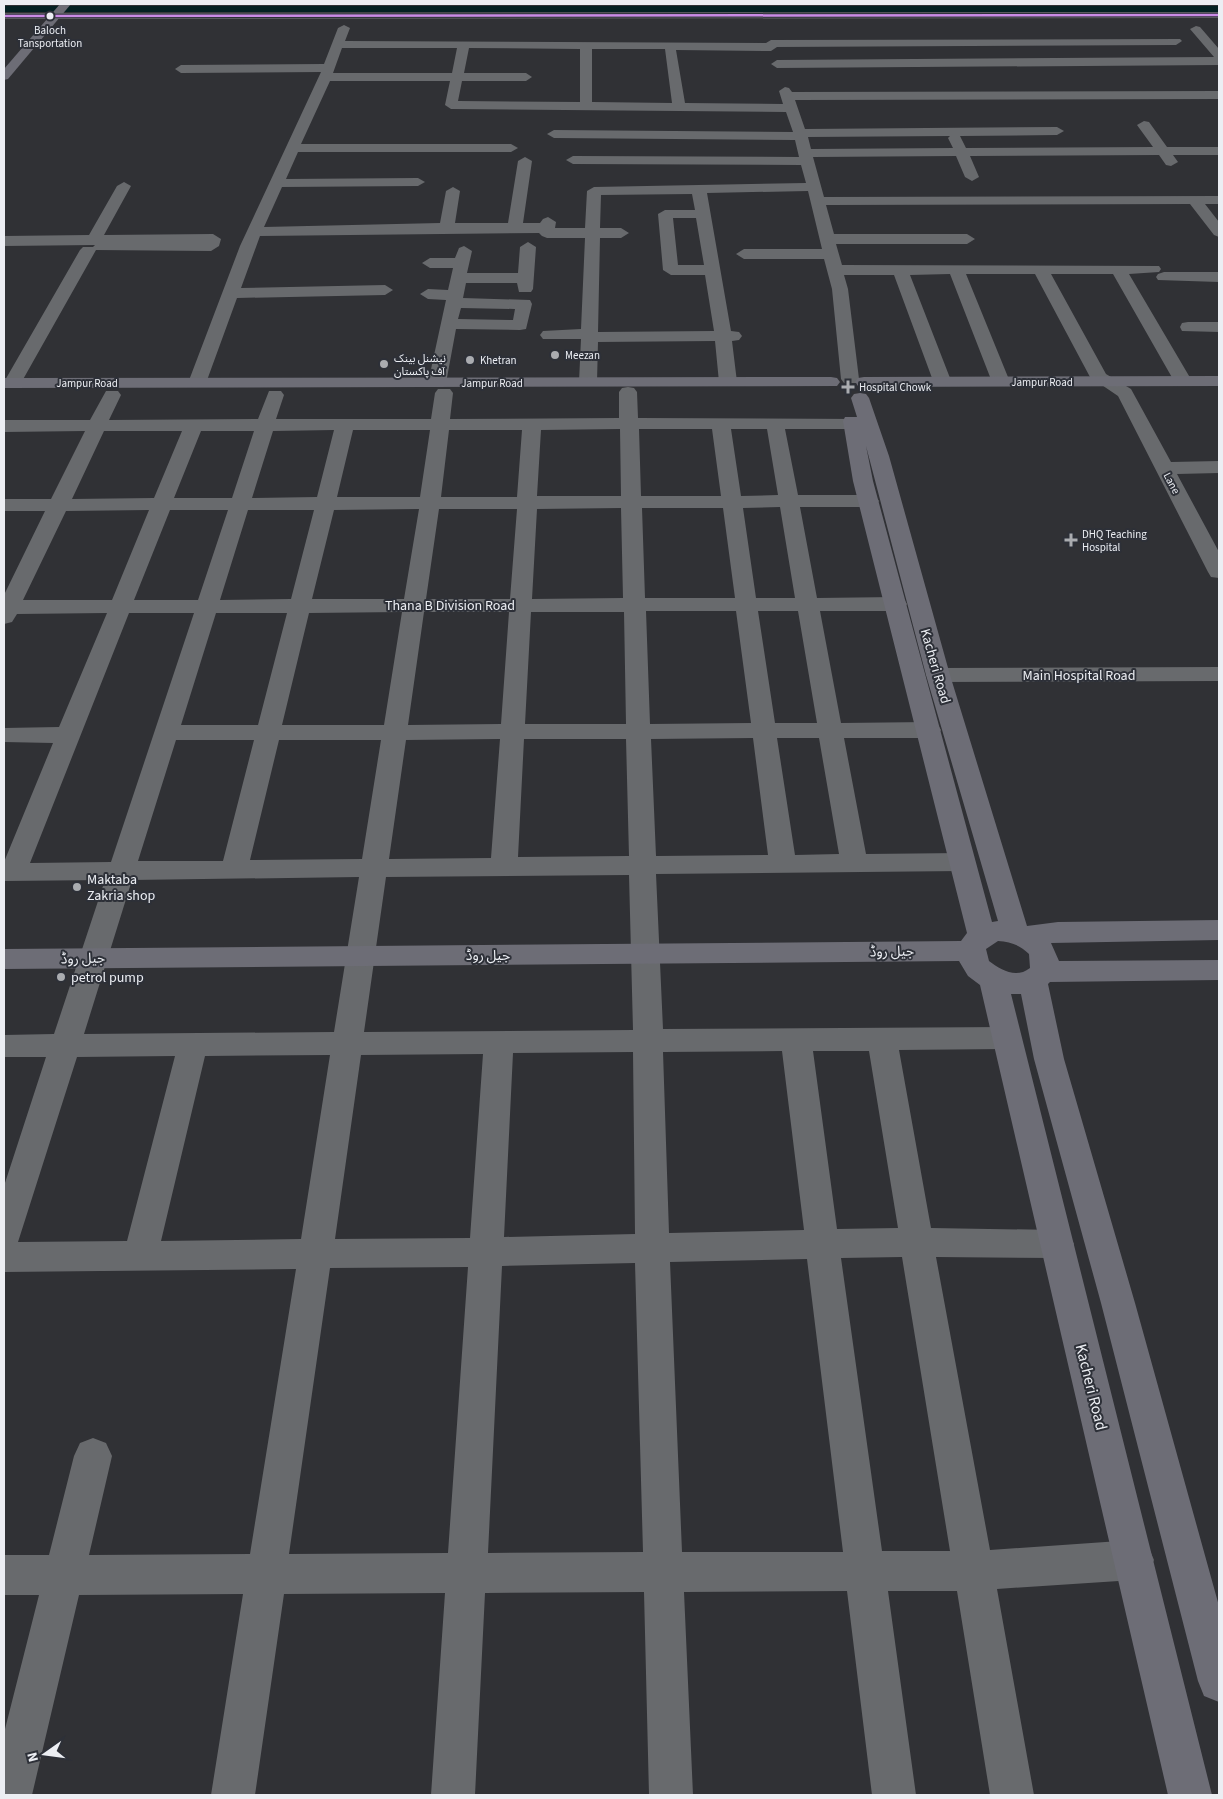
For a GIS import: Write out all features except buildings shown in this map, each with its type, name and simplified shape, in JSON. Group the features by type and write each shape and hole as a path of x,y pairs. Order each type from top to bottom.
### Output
{"main road":[{"path":"4,76 60,10"},
{"name":"Jampur Road","path":"7,388 112,395 275,395 588,382 728,382 850,389 1001,382 1219,381"},
{"name":"Jampur Road","path":"7,388 197,383 628,392 850,389 1125,393 1219,392"},
{"name":"Kacheri Road","path":"850,389 855,431 869,501 962,862 976,944"},
{"name":"Kacheri Road","path":"850,389 879,456 938,676 1020,934"},
{"path":"1219,930 1020,934 994,931 976,944 971,957 976,966 992,979 1009,984 1038,976 1219,970"},
{"path":"1020,934 1040,947 1044,956 1045,966 1038,976 1048,1059 1118,1303 1219,1680"},
{"name":"جیل روڈ","path":"4,959 646,954 976,944"},
{"name":"Kacheri Road","path":"992,979 1190,1795"}],"street":[{"path":"4,16 60,10 349,15 657,16 763,10 1033,16 1219,15"},
{"path":"763,10 770,42 800,134 840,289 850,389"},
{"path":"197,383 255,232 291,148 327,72 349,15"},
{"path":"389,76 395,51 409,15"},
{"path":"1193,15 1207,29 1196,29 1219,56"},
{"path":"657,16 659,31"},
{"path":"1033,16 1052,42"},
{"path":"733,34 770,42"},
{"path":"338,46 395,51 464,44 670,46 770,42 1176,41"},
{"path":"451,106 464,44"},
{"path":"530,45 529,95 549,130 800,134 1057,132"},
{"path":"586,45 586,106"},
{"path":"670,46 679,107"},
{"path":"777,64 1219,61"},
{"path":"181,69 458,77 529,95 586,106 679,107 788,102 1219,95"},
{"path":"436,106 451,106 529,95"},
{"path":"865,117 872,132 876,153"},
{"path":"1144,125 1173,165"},
{"path":"952,132 972,176"},
{"path":"291,148 511,148"},
{"path":"573,160 738,154 805,157 876,153 961,152 1163,151 1216,155"},
{"path":"738,154 744,178"},
{"path":"608,160 609,190"},
{"path":"515,228 525,161"},
{"path":"276,183 418,182"},
{"path":"7,388 124,186"},
{"path":"699,189 712,270 728,336 728,382"},
{"path":"588,382 591,233 594,191 699,189 950,201 1219,200"},
{"path":"447,228 453,191"},
{"path":"1193,199 1219,232"},
{"path":"950,201 979,265 956,270"},
{"path":"703,214 665,214 671,270 712,270"},
{"path":"255,232 515,228 547,225 547,233 621,233"},
{"path":"4,240 91,244 211,246 213,239 91,244 4,248"},
{"path":"744,254 967,239"},
{"path":"430,263 462,264 525,283 528,247"},
{"path":"233,1795 430,503 440,388 448,324 462,264"},
{"path":"1040,269 1104,382 1125,393"},
{"path":"834,270 1118,269 1219,278"},
{"path":"1118,269 1184,381"},
{"path":"900,270 941,378"},
{"path":"956,270 1001,382"},
{"path":"238,274 258,274"},
{"path":"231,292 385,290"},
{"path":"428,294 454,299 524,304 520,325 448,324"},
{"path":"1188,327 1219,327"},
{"path":"549,335 728,336"},
{"path":"628,392 646,954 652,1248 671,1795"},
{"name":"Lane","path":"1125,393 1219,572"},
{"path":"5,610 112,395"},
{"path":"4,1236 275,395"},
{"path":"4,426 722,423 776,432 855,431"},
{"path":"722,423 783,865"},
{"path":"504,868 532,424"},
{"path":"194,425 68,735 8,872 962,862"},
{"path":"234,870 345,425"},
{"path":"776,432 854,864"},
{"path":"1164,468 1219,467"},
{"path":"4,505 869,501"},
{"name":"Thana B Division Road","path":"5,610 121,606 896,604"},
{"name":"Main Hospital Road","path":"938,676 1219,674"},
{"path":"166,734 929,730"},
{"path":"4,735 68,735"},
{"path":"4,1046 1006,1038"},
{"path":"882,1039 1012,1795"},
{"path":"796,1040 894,1795"},
{"path":"453,1795 500,1042"},
{"path":"140,1257 193,1044"},
{"path":"4,1257 486,1252 917,1242 1057,1244"},
{"path":"10,1795 93,1456"},
{"path":"4,1575 973,1571 1134,1560"}],"waterway":[{"path":"4,9 1219,9"}],"transit line":[{"path":"4,16 1219,15"}],"place":[{"name":"Baloch Tansportation","path":"50,16"},
{"name":"Meezan","path":"555,355"},
{"name":"Khetran","path":"470,360"},
{"name":"نیشنل بینک آف پاکستان","path":"384,364"},
{"name":"Hospital Chowk","path":"848,387"},
{"name":"DHQ Teaching Hospital","path":"1071,540"},
{"name":"Maktaba Zakria shop","path":"77,887"},
{"name":"petrol pump","path":"61,977"}]}
